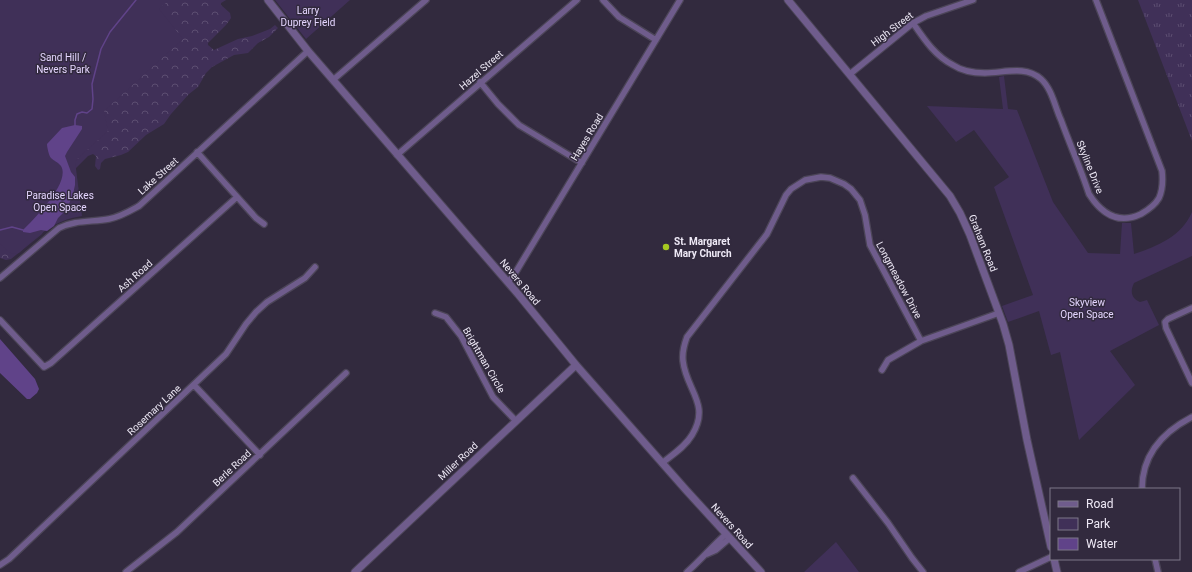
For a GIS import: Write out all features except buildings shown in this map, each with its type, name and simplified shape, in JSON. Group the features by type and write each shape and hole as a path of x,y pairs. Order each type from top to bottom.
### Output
{"street":[{"name":"Nevers Road","path":"268,0 308,51 508,282 576,365 761,572"},
{"path":"333,80 426,0"},
{"name":"Hazel Street","path":"397,155 577,0"},
{"path":"603,0 619,17 656,40"},
{"name":"Hayes Road","path":"508,282 514,275 680,0"},
{"name":"Graham Road","path":"788,0 950,196 960,213 970,235 999,313 1009,345 1027,440 1050,543"},
{"name":"High Street","path":"850,74 913,24 926,16 973,0"},
{"name":"Skyline Drive","path":"913,24 940,57 953,66 968,71 984,73 1025,71 1042,80 1052,98 1089,194 1096,204 1106,213 1120,219 1134,217 1149,210 1159,198 1163,184 1162,171 1096,0"},
{"name":"Lake Street","path":"0,278 59,228 74,222 111,219 125,214 138,206 308,51"},
{"path":"480,82 498,104 520,125 582,163"},
{"path":"197,152 256,218 264,224"},
{"name":"Longmeadow Drive","path":"662,463 685,444 691,436 698,421 698,404 683,362 682,353 687,337 767,234 786,195 791,189 805,180 822,177 830,178 844,184 856,194 863,208 870,245 922,341"},
{"name":"Ash Road","path":"0,320 44,367 57,358 237,196"},
{"name":"Rosemary Lane","path":"0,565 15,554 226,354 246,324 267,302 296,285 315,267"},
{"path":"1192,308 1168,319 1165,322 1166,328 1192,383"},
{"name":"Brightman Circle","path":"434,313 446,317 460,336 493,397 516,421"},
{"path":"882,370 888,360 922,341 999,313"},
{"name":"Miller Road","path":"355,572 576,365"},
{"name":"Berle Road","path":"126,572 177,532 346,373"},
{"path":"194,385 260,455"},
{"path":"1142,488 1146,463 1160,440 1173,428 1192,417"},
{"path":"853,478 923,572"},
{"path":"687,572 707,554 713,546 728,536"},
{"path":"1019,572 1050,557"},
{"path":"1054,560 1057,572"},
{"path":"1156,560 1158,572"}],"green space":[{"name":"Sand Hill / Nevers Park","path":"0,0 226,0 221,3 221,5 230,13 231,18 208,43 208,45 214,50 238,39 252,36 270,29 275,25 278,28 269,37 258,43 248,53 234,55 212,67 206,73 198,87 189,94 164,124 146,135 128,152 105,159 101,163 100,169 98,170 95,166 96,156 93,154 88,156 73,171 42,234 11,259 6,260 0,258"},
{"name":"Sand Hill / Nevers Park","path":"0,0 169,0 159,9 183,39 104,111 108,131 75,161 82,216 63,221 48,229 16,254 8,251 0,243"},
{"name":"Larry Duprey Field","path":"275,0 350,0 306,39"},
{"path":"1138,0 1192,0 1192,141"},
{"name":"Skyview Open Space","path":"1004,76 1008,109 1017,110 1053,202 1088,253 1120,254 1122,223 1131,223 1134,254 1160,244 1176,234 1182,228 1192,212 1192,256 1134,283 1133,286 1133,296 1140,302 1147,300 1159,325 1110,351 1135,385 1079,440 1060,352 1051,355 1039,311 1008,322 1002,306 1033,295 994,187 1009,177 974,130 956,142 927,106 1003,109 999,77"},
{"path":"836,542 859,572 804,572"}],"water":[{"path":"75,125 82,126 82,129 65,156 71,172 75,177 73,194 67,209 58,218 54,226 47,231 41,230 30,233 23,232 23,230 50,200 61,181 63,173 61,166 50,157 47,144 62,128"},
{"path":"0,339 35,379 39,389 30,399 27,399 0,373"}],"waterway":[{"path":"75,127 77,114 82,112 87,113 92,109 92,84 101,49 110,32 136,0"},
{"path":"0,230 12,227 23,230"}],"place":[{"name":"St. Margaret Mary Church","path":"666,247"}],"park label":[{"name":"Paradise Lakes Open Space","path":"60,200"}]}
